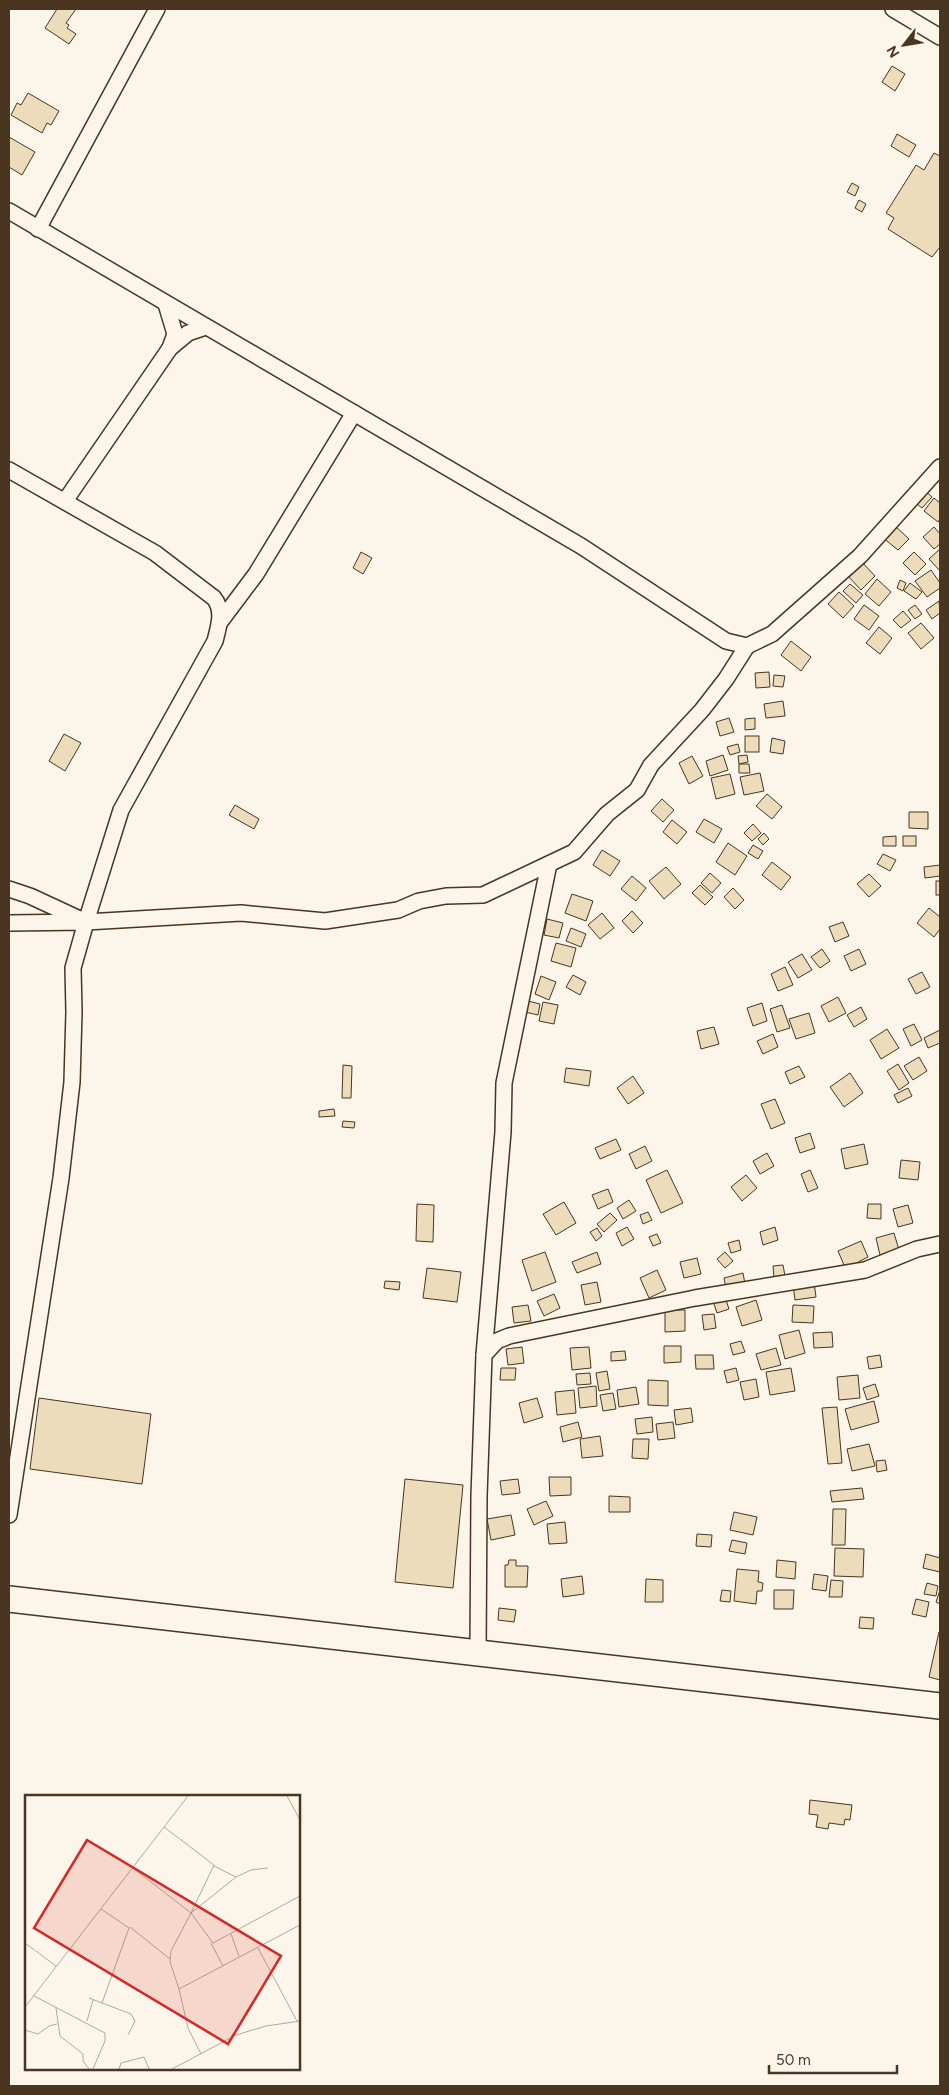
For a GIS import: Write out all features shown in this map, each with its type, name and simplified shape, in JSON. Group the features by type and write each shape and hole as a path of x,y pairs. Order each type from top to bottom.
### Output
{"highway":[{"path":"9,1600 940,1706"}],"street":[{"path":"38,229 157,9"},
{"path":"893,9 940,37"},
{"path":"9,211 581,546 726,641 747,646"},
{"path":"65,501 170,348 175,334 166,304"},
{"path":"170,348 188,333 206,327"},
{"path":"220,622 256,574 354,414"},
{"path":"9,923 86,922 241,913 325,921 398,910 419,901 446,896 483,895 574,852 607,814 637,790 651,765 670,742 702,710 726,679 747,646 772,634 860,556 940,466"},
{"path":"9,470 155,552 214,598 220,606 220,622 215,641 121,810 73,968 72,1082 61,1178 9,1515"},
{"path":"478,1653 484,1355 503,1132 504,1083 549,864"},
{"path":"9,889 30,896 86,922"},
{"path":"484,1355 497,1341 509,1336 695,1298 865,1270 916,1249 940,1244"}],"building":[{"path":"57,9 76,9 66,23 69,25 67,28 76,34 69,44 45,28"},
{"path":"892,66 905,74 895,91 882,82"},
{"path":"28,93 59,111 51,125 47,123 42,133 11,115 17,103 21,105"},
{"path":"897,134 916,145 909,157 891,146"},
{"path":"9,137 35,152 22,175 9,167"},
{"path":"934,153 940,156 940,247 932,257 888,229 894,218 886,213 916,165 924,170"},
{"path":"852,183 859,187 855,196 847,192"},
{"path":"859,200 866,204 862,212 855,208"},
{"path":"922,488 932,497 922,508 912,500"},
{"path":"934,498 940,503 940,519 938,522 924,511"},
{"path":"893,524 909,539 898,550 882,537"},
{"path":"934,527 940,534 940,544 934,549 923,537"},
{"path":"940,549 940,571 929,559"},
{"path":"361,552 372,558 363,574 353,568"},
{"path":"914,552 926,564 915,575 903,563"},
{"path":"861,561 875,576 861,590 847,575"},
{"path":"931,570 940,583 940,588 927,597 915,581"},
{"path":"877,579 891,592 879,606 865,594"},
{"path":"900,580 906,583 903,591 897,588"},
{"path":"910,583 922,592 916,599 904,591"},
{"path":"850,584 863,595 856,603 843,591"},
{"path":"839,592 854,606 843,618 828,604"},
{"path":"939,601 940,613 932,619 926,610"},
{"path":"864,605 879,616 869,630 854,619"},
{"path":"915,605 922,614 915,619 908,610"},
{"path":"903,611 911,620 901,628 893,620"},
{"path":"921,623 934,638 921,649 908,633"},
{"path":"879,627 892,638 880,654 866,643"},
{"path":"791,641 811,657 801,671 781,655"},
{"path":"769,672 770,687 756,688 755,673"},
{"path":"774,675 785,676 783,687 773,686"},
{"path":"783,701 785,716 766,718 764,704"},
{"path":"729,718 734,732 720,736 716,722"},
{"path":"755,718 755,729 745,730 745,719"},
{"path":"64,734 81,743 65,771 49,761"},
{"path":"745,736 759,736 759,752 745,752"},
{"path":"772,738 785,741 783,754 770,752"},
{"path":"738,744 740,752 730,755 727,747"},
{"path":"723,755 728,770 710,776 706,761"},
{"path":"747,755 748,762 739,764 738,756"},
{"path":"692,756 703,776 689,784 679,763"},
{"path":"739,764 749,764 750,773 739,773"},
{"path":"760,773 764,791 744,795 740,777"},
{"path":"730,774 735,794 716,799 711,778"},
{"path":"767,794 782,807 772,819 756,806"},
{"path":"662,799 674,810 663,822 651,811"},
{"path":"235,805 259,819 254,829 229,815"},
{"path":"909,812 928,812 928,829 909,828"},
{"path":"704,819 722,829 714,843 696,832"},
{"path":"672,820 687,832 677,844 663,832"},
{"path":"753,824 761,833 752,841 744,833"},
{"path":"764,833 769,839 763,845 758,839"},
{"path":"896,836 896,846 883,846 883,837"},
{"path":"903,836 916,836 916,846 903,846"},
{"path":"728,843 747,856 735,875 716,862"},
{"path":"753,845 763,851 758,859 748,853"},
{"path":"602,850 620,861 610,876 593,865"},
{"path":"883,854 896,860 890,871 877,864"},
{"path":"772,862 791,877 781,890 762,875"},
{"path":"940,865 940,876 925,878 924,867"},
{"path":"666,867 681,884 664,899 649,881"},
{"path":"710,873 721,883 712,893 701,883"},
{"path":"869,874 881,886 869,897 857,884"},
{"path":"632,876 646,888 636,901 621,889"},
{"path":"936,881 940,881 940,895 936,895"},
{"path":"700,885 713,897 705,905 692,893"},
{"path":"733,888 744,900 735,909 724,897"},
{"path":"572,894 593,901 586,921 565,913"},
{"path":"929,908 940,917 940,929 934,937 917,923"},
{"path":"632,911 643,923 633,933 622,921"},
{"path":"602,913 614,928 600,939 588,925"},
{"path":"547,919 563,923 559,938 544,935"},
{"path":"843,922 849,936 835,942 829,927"},
{"path":"571,928 586,934 581,947 566,941"},
{"path":"556,943 576,948 571,967 551,961"},
{"path":"822,949 830,961 820,968 811,957"},
{"path":"859,949 866,964 851,971 844,956"},
{"path":"802,954 812,970 798,978 788,962"},
{"path":"785,967 793,985 778,991 771,974"},
{"path":"922,972 930,987 916,994 908,979"},
{"path":"573,975 586,982 580,995 566,987"},
{"path":"541,976 556,982 549,1000 535,994"},
{"path":"838,997 846,1013 829,1022 821,1006"},
{"path":"528,1001 540,1004 538,1015 525,1012"},
{"path":"543,1002 558,1005 554,1024 539,1021"},
{"path":"762,1003 767,1021 753,1026 747,1008"},
{"path":"782,1005 790,1028 777,1032 770,1009"},
{"path":"861,1007 867,1019 854,1027 847,1015"},
{"path":"809,1013 815,1033 796,1039 789,1019"},
{"path":"914,1024 922,1040 911,1046 903,1029"},
{"path":"714,1027 719,1044 701,1049 697,1031"},
{"path":"887,1029 899,1048 881,1059 870,1040"},
{"path":"940,1030 940,1043 928,1048 924,1038"},
{"path":"773,1034 778,1047 763,1054 757,1041"},
{"path":"919,1057 927,1071 913,1080 904,1066"},
{"path":"898,1064 909,1083 899,1090 887,1071"},
{"path":"343,1065 352,1066 351,1098 342,1098"},
{"path":"799,1066 805,1077 790,1084 785,1072"},
{"path":"566,1068 591,1071 589,1086 564,1082"},
{"path":"850,1073 863,1093 844,1107 830,1087"},
{"path":"633,1076 644,1093 628,1104 617,1088"},
{"path":"908,1088 912,1096 898,1103 894,1095"},
{"path":"775,1099 785,1123 771,1129 761,1104"},
{"path":"334,1109 335,1116 319,1117 319,1111"},
{"path":"343,1121 355,1122 354,1128 342,1127"},
{"path":"810,1133 815,1148 800,1153 795,1138"},
{"path":"616,1139 621,1150 600,1159 595,1148"},
{"path":"864,1144 868,1164 845,1169 841,1149"},
{"path":"645,1146 652,1161 636,1169 629,1154"},
{"path":"767,1153 774,1166 760,1174 753,1161"},
{"path":"901,1160 920,1162 918,1180 899,1178"},
{"path":"667,1170 683,1203 661,1213 646,1180"},
{"path":"810,1170 818,1188 808,1192 801,1174"},
{"path":"746,1175 757,1188 742,1201 731,1187"},
{"path":"608,1189 613,1202 598,1209 592,1195"},
{"path":"629,1200 636,1211 623,1219 617,1208"},
{"path":"564,1202 576,1223 556,1235 543,1214"},
{"path":"417,1204 434,1205 433,1242 416,1241"},
{"path":"868,1204 881,1204 881,1219 867,1218"},
{"path":"908,1205 913,1223 898,1227 893,1209"},
{"path":"648,1212 652,1220 643,1224 640,1215"},
{"path":"610,1213 617,1220 604,1232 597,1224"},
{"path":"627,1227 634,1239 622,1246 616,1233"},
{"path":"775,1227 778,1240 763,1245 760,1232"},
{"path":"597,1228 602,1236 596,1241 590,1232"},
{"path":"894,1233 899,1250 880,1255 876,1238"},
{"path":"657,1234 661,1243 653,1246 649,1237"},
{"path":"739,1240 741,1250 731,1253 728,1243"},
{"path":"861,1241 868,1257 858,1262 860,1266 847,1272 838,1251"},
{"path":"545,1252 556,1282 532,1291 522,1260"},
{"path":"597,1252 601,1264 577,1273 572,1262"},
{"path":"725,1252 733,1261 725,1268 717,1259"},
{"path":"697,1258 701,1274 684,1278 680,1262"},
{"path":"783,1265 785,1276 774,1278 773,1266"},
{"path":"427,1268 461,1272 457,1302 423,1298"},
{"path":"657,1270 666,1290 649,1298 640,1278"},
{"path":"743,1273 745,1284 726,1288 724,1278"},
{"path":"385,1281 400,1282 399,1290 384,1288"},
{"path":"597,1282 601,1302 585,1305 581,1285"},
{"path":"814,1282 816,1297 795,1300 793,1284"},
{"path":"554,1294 560,1308 544,1316 537,1301"},
{"path":"725,1297 729,1309 717,1313 713,1301"},
{"path":"756,1300 762,1320 742,1326 736,1307"},
{"path":"528,1305 531,1321 514,1323 512,1307"},
{"path":"793,1305 814,1306 813,1323 792,1322"},
{"path":"665,1310 685,1310 685,1331 665,1332"},
{"path":"714,1314 716,1328 704,1330 702,1315"},
{"path":"799,1330 805,1353 785,1359 779,1335"},
{"path":"832,1332 833,1347 814,1348 813,1333"},
{"path":"741,1341 745,1352 733,1355 730,1344"},
{"path":"664,1346 681,1346 681,1362 664,1363"},
{"path":"522,1347 524,1363 508,1365 506,1349"},
{"path":"589,1347 591,1368 572,1370 570,1348"},
{"path":"776,1348 781,1365 761,1370 756,1354"},
{"path":"625,1351 626,1360 611,1361 611,1352"},
{"path":"695,1355 713,1355 714,1369 696,1369"},
{"path":"880,1355 882,1367 869,1369 867,1357"},
{"path":"501,1368 516,1368 515,1380 500,1380"},
{"path":"736,1368 739,1380 727,1383 724,1371"},
{"path":"791,1368 795,1391 770,1395 766,1372"},
{"path":"607,1371 610,1389 599,1391 596,1373"},
{"path":"590,1373 591,1384 577,1385 576,1374"},
{"path":"858,1375 860,1398 839,1400 837,1377"},
{"path":"756,1379 759,1397 744,1400 740,1382"},
{"path":"648,1380 668,1381 668,1406 648,1405"},
{"path":"875,1384 879,1396 867,1400 863,1388"},
{"path":"596,1386 597,1406 580,1408 578,1388"},
{"path":"636,1387 639,1404 619,1407 617,1390"},
{"path":"574,1390 576,1413 557,1415 555,1392"},
{"path":"613,1393 616,1409 603,1411 600,1395"},
{"path":"39,1398 151,1414 142,1484 30,1469"},
{"path":"537,1398 543,1417 524,1423 519,1403"},
{"path":"874,1401 879,1422 851,1430 845,1409"},
{"path":"837,1407 842,1463 828,1464 822,1408"},
{"path":"691,1408 693,1422 676,1425 674,1410"},
{"path":"652,1417 653,1432 637,1434 635,1419"},
{"path":"578,1422 582,1437 563,1442 560,1427"},
{"path":"673,1422 675,1438 658,1440 656,1424"},
{"path":"600,1436 603,1456 582,1458 580,1439"},
{"path":"633,1439 649,1439 648,1459 632,1458"},
{"path":"869,1444 875,1466 852,1471 847,1449"},
{"path":"885,1460 887,1470 877,1472 876,1461"},
{"path":"549,1477 571,1477 571,1495 550,1496"},
{"path":"405,1479 463,1485 453,1588 395,1582"},
{"path":"518,1479 520,1493 502,1495 500,1481"},
{"path":"862,1488 864,1499 832,1502 830,1491"},
{"path":"609,1496 630,1497 630,1512 609,1512"},
{"path":"546,1501 553,1516 534,1525 527,1509"},
{"path":"833,1509 846,1509 845,1545 832,1545"},
{"path":"734,1512 757,1517 753,1535 730,1530"},
{"path":"511,1515 515,1535 491,1540 487,1519"},
{"path":"565,1522 567,1543 549,1544 547,1524"},
{"path":"697,1534 712,1535 711,1547 696,1546"},
{"path":"732,1540 747,1543 745,1554 729,1551"},
{"path":"835,1548 864,1549 863,1577 834,1576"},
{"path":"926,1554 940,1558 940,1572 923,1568"},
{"path":"509,1560 516,1560 516,1566 528,1566 527,1587 505,1587 505,1565 508,1565"},
{"path":"777,1560 796,1562 795,1579 776,1577"},
{"path":"737,1569 759,1571 758,1582 763,1583 762,1591 757,1591 756,1604 734,1601"},
{"path":"814,1574 828,1576 826,1591 812,1589"},
{"path":"582,1576 584,1594 563,1597 561,1579"},
{"path":"646,1579 663,1580 663,1602 645,1602"},
{"path":"831,1580 843,1581 842,1597 829,1597"},
{"path":"927,1583 938,1586 936,1596 924,1594"},
{"path":"722,1590 731,1591 730,1602 720,1601"},
{"path":"774,1590 794,1590 793,1609 774,1609"},
{"path":"940,1590 940,1604 936,1602"},
{"path":"916,1599 929,1602 926,1617 912,1614"},
{"path":"499,1608 516,1610 514,1622 498,1620"},
{"path":"860,1617 874,1618 873,1629 859,1628"},
{"path":"940,1632 940,1680 929,1677"},
{"path":"810,1800 852,1805 850,1820 845,1819 844,1825 829,1823 828,1829 816,1827 818,1815 809,1814"}]}
